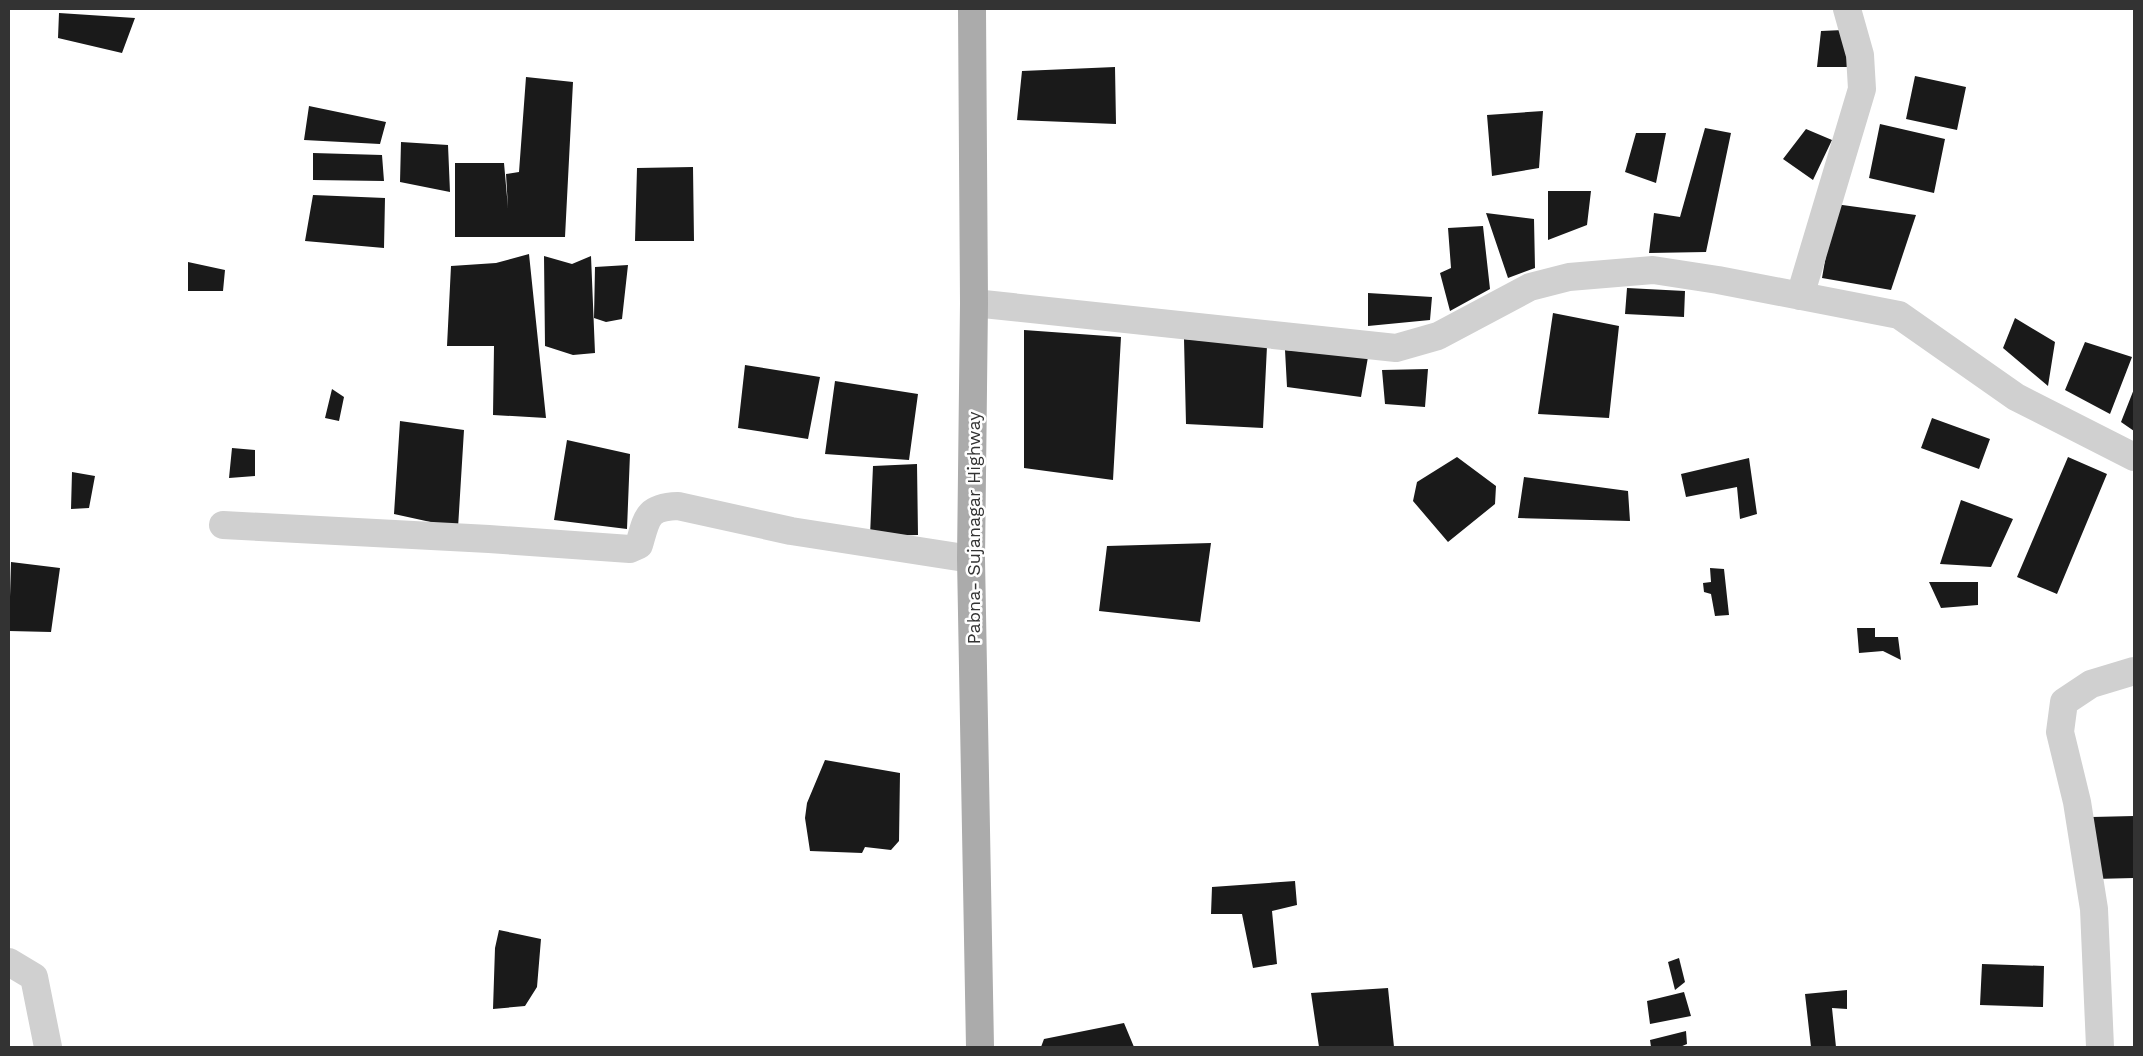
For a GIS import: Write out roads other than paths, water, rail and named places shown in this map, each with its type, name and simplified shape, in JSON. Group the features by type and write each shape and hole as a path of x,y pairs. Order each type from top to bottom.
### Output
{"main road":[{"name":"Pabna- Sujanagar Highway","path":"972,9 974,303 970,559 980,1047"}],"street":[{"path":"1800,296 1862,89 1860,55 1846,9"},
{"path":"974,303 1396,348 1438,336 1530,287 1569,277 1653,270 1899,315 2016,397 2134,457"},
{"path":"223,524 630,549 639,545 652,512 661,506 678,506 791,531 970,559"},
{"path":"2100,1047 2094,909 2076,802 2060,732 2064,702 2091,684 2134,671"},
{"path":"9,962 34,977 48,1047"}]}
